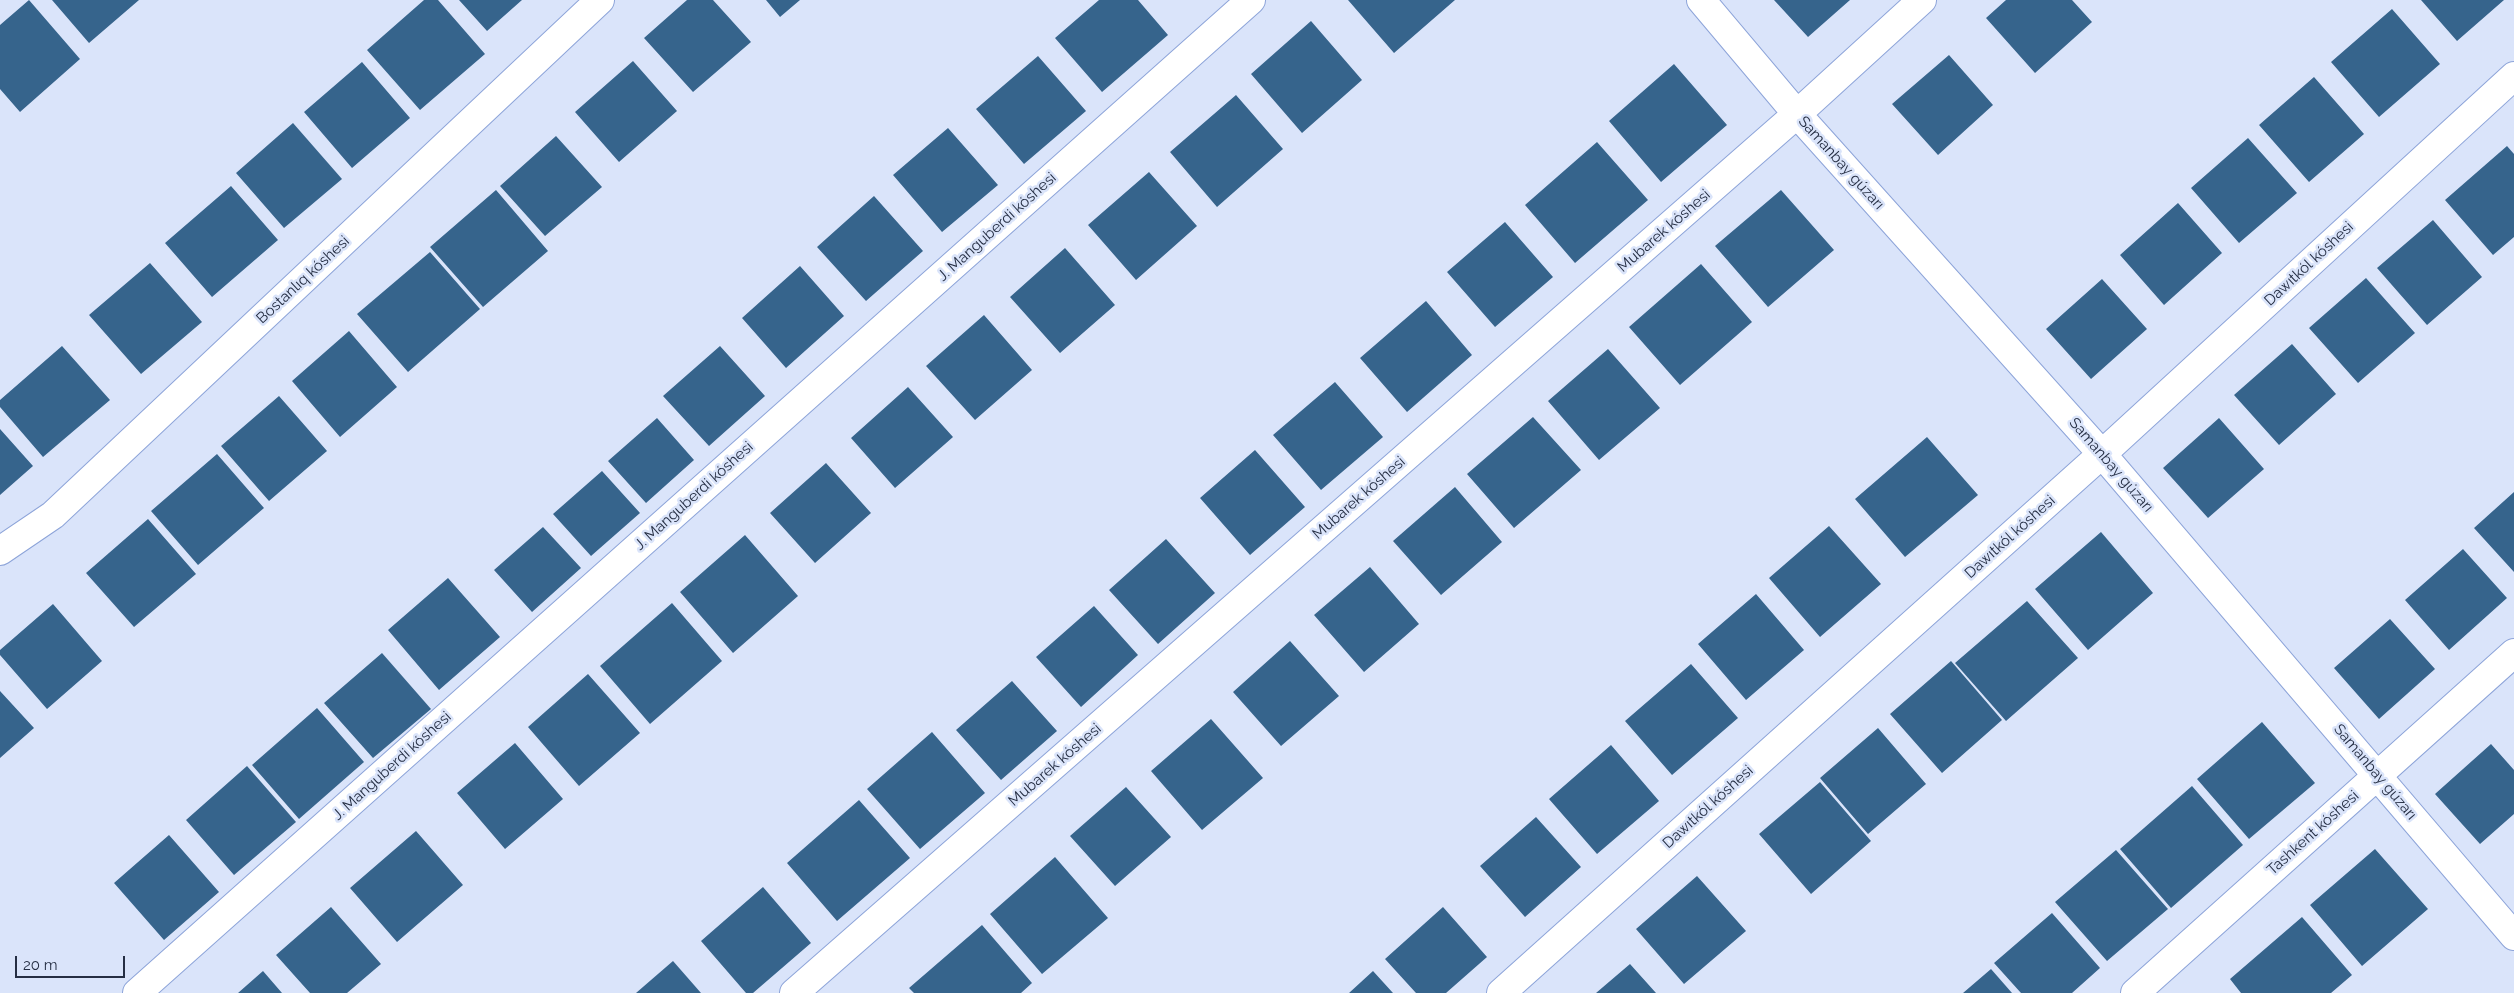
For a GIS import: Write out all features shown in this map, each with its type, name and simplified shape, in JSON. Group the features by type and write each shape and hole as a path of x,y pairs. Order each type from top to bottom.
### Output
{"street":[{"name":"Bostanlıq kóshesi","path":"0,551 54,515 600,0"},
{"name":"J. Manguberdi kóshesi","path":"137,993 1251,0"},
{"name":"Samanbay gúzarı","path":"1701,0 1797,114 2102,454 2514,936"},
{"name":"Mubarek kóshesi","path":"794,993 1797,114 1922,0"},
{"name":"Dawıtkól kóshesi","path":"1501,993 2102,454 2514,76"},
{"name":"Tashkent kóshesi","path":"2135,993 2514,653"}],"building":[{"path":"29,0 80,59 20,112 0,89 0,25"},
{"path":"52,0 139,0 89,43"},
{"path":"424,0 438,0 485,54 420,110 367,50"},
{"path":"459,0 522,0 487,31"},
{"path":"687,0 713,0 751,42 693,92 644,38"},
{"path":"766,0 800,0 780,17"},
{"path":"1099,0 1138,0 1168,35 1102,92 1055,38"},
{"path":"1348,0 1455,0 1394,53"},
{"path":"1774,0 1850,0 1808,37"},
{"path":"2006,0 2072,0 2092,22 2035,73 1986,18"},
{"path":"2421,0 2504,0 2457,41"},
{"path":"2392,9 2440,64 2379,117 2331,62"},
{"path":"1311,21 1362,80 1302,133 1251,74"},
{"path":"1949,55 1993,105 1938,155 1892,104"},
{"path":"1038,56 1086,111 1024,164 976,109"},
{"path":"633,61 677,111 619,162 575,112"},
{"path":"362,62 410,118 352,168 304,112"},
{"path":"1674,64 1727,125 1661,182 1609,121"},
{"path":"2314,77 2364,134 2309,182 2259,125"},
{"path":"1236,95 1283,149 1217,207 1170,152"},
{"path":"293,123 342,179 284,228 236,173"},
{"path":"948,128 998,185 942,232 893,175"},
{"path":"556,136 602,187 545,236 500,186"},
{"path":"2248,138 2297,193 2239,243 2191,188"},
{"path":"1597,142 1648,200 1575,263 1525,205"},
{"path":"2507,146 2514,154 2514,237 2493,255 2445,200"},
{"path":"1149,172 1197,226 1136,280 1088,225"},
{"path":"231,186 278,240 212,297 165,243"},
{"path":"496,190 548,251 483,307 430,247"},
{"path":"1781,190 1834,250 1768,307 1715,246"},
{"path":"874,196 923,251 866,301 817,247"},
{"path":"2178,203 2222,253 2164,305 2120,255"},
{"path":"2433,220 2482,277 2427,325 2377,268"},
{"path":"1505,222 1553,277 1495,327 1447,272"},
{"path":"1065,248 1115,305 1060,353 1010,297"},
{"path":"430,252 480,309 408,372 357,314"},
{"path":"150,263 202,322 141,374 89,315"},
{"path":"1701,264 1752,322 1680,385 1629,327"},
{"path":"800,266 844,316 786,368 742,318"},
{"path":"2366,278 2415,333 2358,383 2309,328"},
{"path":"2102,279 2147,329 2091,379 2046,329"},
{"path":"1426,301 1472,355 1407,412 1360,358"},
{"path":"984,315 1032,370 975,420 926,366"},
{"path":"349,331 397,387 340,437 292,381"},
{"path":"2292,344 2336,394 2279,445 2234,395"},
{"path":"62,346 110,400 43,457 0,407 0,400"},
{"path":"720,346 765,396 709,446 663,396"},
{"path":"1608,349 1660,408 1599,460 1548,401"},
{"path":"1335,382 1383,437 1321,490 1273,435"},
{"path":"908,387 953,437 895,488 851,438"},
{"path":"279,396 327,451 269,501 221,446"},
{"path":"1533,417 1581,470 1514,528 1467,474"},
{"path":"657,418 694,460 646,503 608,461"},
{"path":"2219,418 2264,469 2208,518 2163,468"},
{"path":"0,429 33,466 0,495"},
{"path":"1927,437 1978,495 1905,557 1855,499"},
{"path":"1255,450 1305,507 1250,555 1200,498"},
{"path":"217,454 264,508 198,565 151,511"},
{"path":"826,463 871,513 815,563 770,513"},
{"path":"602,471 640,513 591,556 553,514"},
{"path":"1455,487 1502,542 1441,595 1393,541"},
{"path":"2514,492 2514,572 2474,528"},
{"path":"148,519 196,574 134,627 86,573"},
{"path":"1829,526 1881,584 1820,637 1769,578"},
{"path":"543,527 581,568 532,612 494,570"},
{"path":"2101,532 2153,593 2088,650 2035,589"},
{"path":"745,535 798,596 733,653 680,592"},
{"path":"1166,539 1215,593 1158,644 1109,590"},
{"path":"2463,549 2507,598 2449,650 2405,600"},
{"path":"1370,567 1419,624 1364,672 1314,615"},
{"path":"448,578 500,637 439,690 388,630"},
{"path":"1756,594 1804,650 1746,700 1698,644"},
{"path":"2027,601 2078,658 2006,721 1955,663"},
{"path":"672,603 722,661 650,724 600,666"},
{"path":"53,604 102,661 47,709 0,655 0,650"},
{"path":"1094,606 1138,655 1081,707 1036,657"},
{"path":"2390,619 2435,669 2379,719 2334,668"},
{"path":"1290,641 1339,696 1281,746 1233,692"},
{"path":"382,653 431,709 373,758 324,703"},
{"path":"1951,661 2002,720 1942,773 1890,714"},
{"path":"1691,664 1738,718 1672,775 1625,721"},
{"path":"588,674 640,733 579,786 528,727"},
{"path":"1012,681 1057,731 1001,780 956,730"},
{"path":"0,691 34,728 0,758"},
{"path":"317,708 364,762 299,819 252,765"},
{"path":"1211,719 1263,778 1202,830 1151,771"},
{"path":"2262,722 2315,783 2249,839 2197,779"},
{"path":"1878,728 1926,784 1868,834 1820,778"},
{"path":"932,732 985,793 920,849 867,789"},
{"path":"515,743 563,799 505,849 457,793"},
{"path":"2491,744 2514,770 2514,814 2480,844 2435,794"},
{"path":"1611,745 1659,801 1597,854 1549,799"},
{"path":"247,766 296,822 234,875 186,820"},
{"path":"1820,782 1871,841 1811,894 1759,834"},
{"path":"2192,786 2243,845 2171,908 2120,849"},
{"path":"1126,787 1171,837 1115,886 1070,836"},
{"path":"859,800 910,858 837,921 787,863"},
{"path":"1536,817 1581,867 1525,917 1480,866"},
{"path":"416,831 463,885 397,942 350,888"},
{"path":"169,835 219,892 164,940 114,883"},
{"path":"2375,849 2428,909 2362,966 2310,905"},
{"path":"2116,850 2168,909 2107,961 2055,902"},
{"path":"1055,857 1108,918 1042,974 990,914"},
{"path":"1697,876 1746,931 1684,984 1636,929"},
{"path":"763,887 811,943 753,993 746,993 701,941"},
{"path":"331,907 381,964 347,993 310,993 276,955"},
{"path":"1443,907 1487,957 1446,993 1416,993 1385,959"},
{"path":"2052,913 2100,968 2072,993 2021,993 1994,963"},
{"path":"2302,917 2352,975 2331,993 2241,993 2230,979"},
{"path":"982,925 1032,983 1021,993 914,993 909,988"},
{"path":"673,961 701,993 636,993"},
{"path":"1630,964 1656,993 1596,993"},
{"path":"1991,969 2012,993 1963,993"},
{"path":"263,971 282,993 238,993"},
{"path":"1373,971 1393,993 1349,993"}]}
